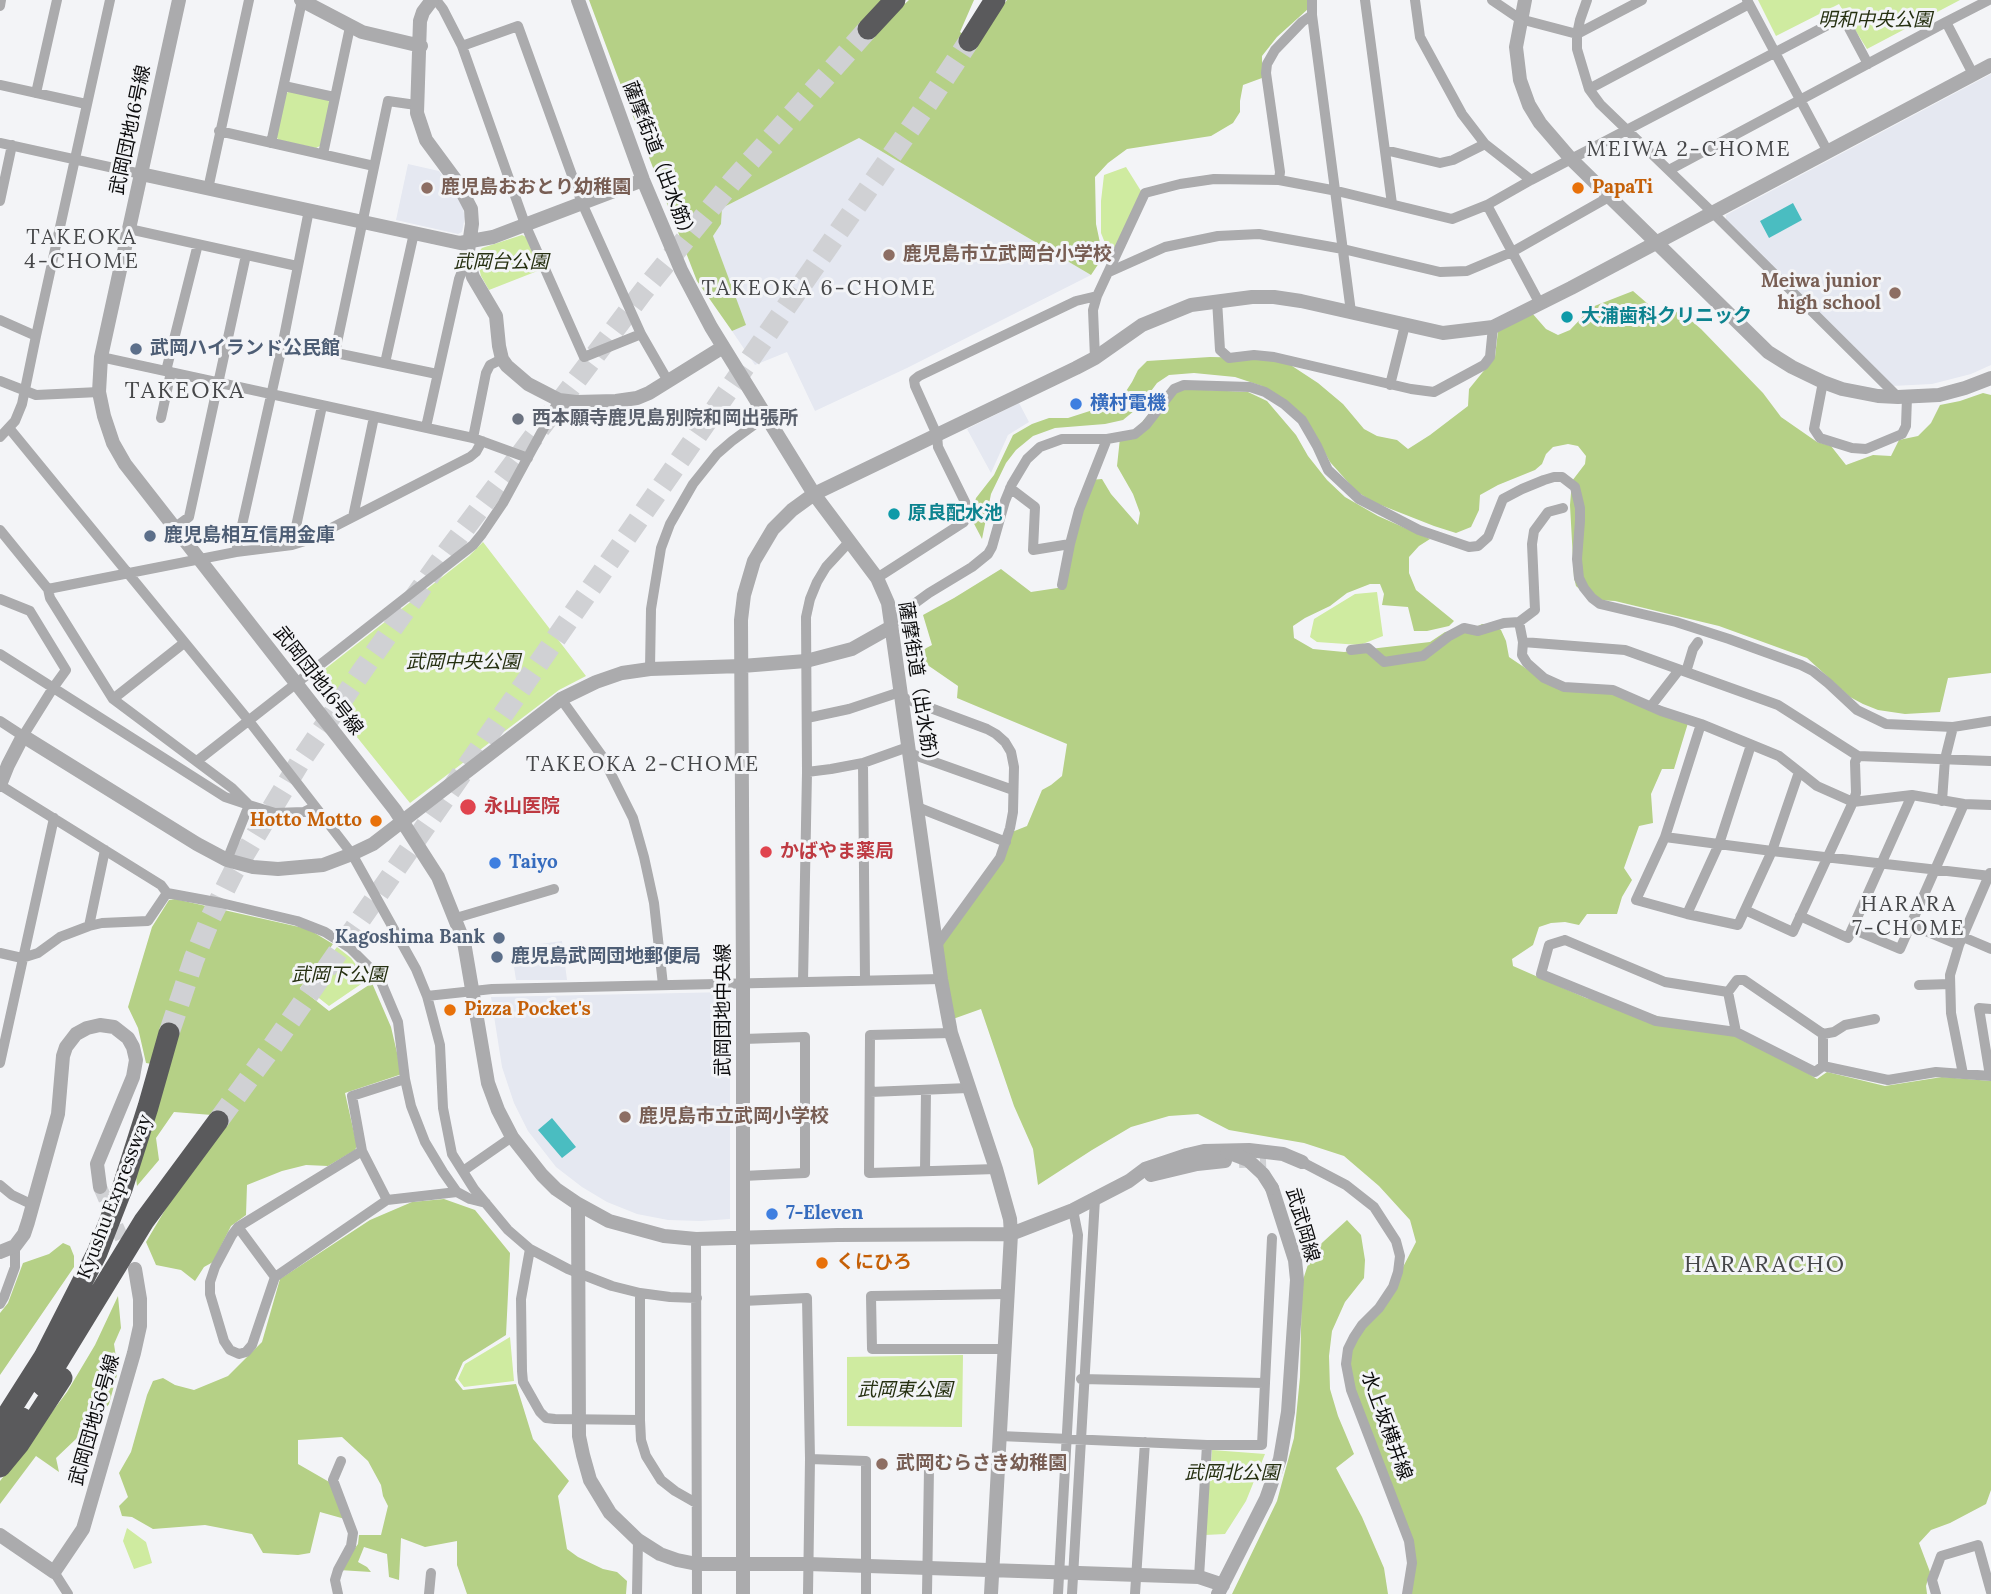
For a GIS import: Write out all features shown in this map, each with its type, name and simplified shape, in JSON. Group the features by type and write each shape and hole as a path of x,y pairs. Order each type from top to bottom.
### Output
{"highway":[{"path":"868,29 895,0"},
{"path":"969,41 995,0"},
{"name":"Kyushu Expressway","path":"7,1439 44,1357 85,1278 122,1189 169,1033"},
{"path":"0,1402 55,1312 88,1250 110,1206 148,1107"},
{"name":"Kyushu Expressway","path":"7,1439 72,1340 144,1221 218,1121"},
{"path":"0,1467 7,1439"}],"street":[{"path":"0,6 1,0"},
{"path":"36,93 57,0"},
{"path":"0,437 15,421 22,404 110,0"},
{"name":"武岡団地16号線","path":"179,0 102,357 99,392 104,416 113,443 125,464 403,821 438,877 464,942 488,1083 512,1137 542,1175 556,1189 578,1204 609,1221 664,1237 696,1239 1012,1234"},
{"path":"208,189 248,0"},
{"path":"271,143 301,0 362,32 421,46"},
{"path":"426,428 459,279 467,258 472,216 457,182 426,140 416,105 421,21 423,12 434,0 443,9 462,46 525,224 584,357 641,334"},
{"name":"薩摩街道（出水筋）","path":"578,0 643,180 681,270 723,347 814,494 877,578 888,603 951,1033 996,1169 1012,1234 991,1594"},
{"path":"1312,0 1351,312"},
{"path":"1365,0 1392,204"},
{"path":"1415,0 1420,37 1462,114 1485,144 1531,180"},
{"path":"1492,0 1520,19 1577,34 1642,0"},
{"path":"1525,0 1516,47 1524,93 1540,124 1571,159 1768,352 1792,367 1842,389 1903,397 1939,395 1991,378"},
{"path":"1587,0 1577,34 1577,50 1589,89 1600,104 1903,397 1906,426 1902,433 1866,449 1820,438 1814,429 1823,382"},
{"path":"1669,170 1989,0"},
{"path":"1589,89 1748,2 1828,152"},
{"path":"1279,180 1266,73 1275,50 1312,15"},
{"path":"1095,358 1093,310 1097,296 1145,194 1180,184 1214,179 1279,180 1452,219 1487,205 1843,17 1868,64"},
{"path":"1946,22 1973,74"},
{"path":"462,46 518,26 582,203 641,334 668,382"},
{"path":"323,154 350,27"},
{"name":"武岡団地中央線","path":"743,1594 741,607 754,561 773,529 792,510 814,494 1095,358 1142,326 1191,305 1217,300 1274,297 1443,333 1493,327 1991,65"},
{"path":"0,85 86,104"},
{"path":"284,86 334,97"},
{"path":"335,352 388,101 416,105"},
{"path":"219,131 374,166"},
{"path":"0,143 460,243 493,237 643,180"},
{"path":"1385,150 1440,163 1453,160 1485,144"},
{"path":"0,201 12,145"},
{"path":"1109,272 1165,247 1218,236 1259,234 1343,248 1440,272 1466,271 1512,251 1609,197"},
{"path":"1487,205 1540,304"},
{"path":"236,552 309,211"},
{"path":"129,229 297,266"},
{"path":"385,363 414,233"},
{"path":"161,418 198,244"},
{"path":"174,528 189,517 246,255"},
{"path":"467,258 473,277 496,316 502,359 511,371 528,384 559,400 630,400 649,393 723,347"},
{"path":"877,578 964,522 968,508 938,447 937,435 914,380 1076,300 1097,296"},
{"path":"1217,300 1220,350 1229,358 1254,355 1274,357 1434,392 1484,365 1490,357 1493,327"},
{"path":"0,320 36,336"},
{"path":"1390,384 1405,325"},
{"path":"283,342 437,374"},
{"path":"102,357 477,440 528,458"},
{"path":"48,589 236,552 292,545 353,517 476,452 486,373 490,365 502,359"},
{"path":"0,381 36,395 99,392"},
{"path":"0,721 227,860 278,869 323,864 373,844 561,699 596,682 622,673 650,668 806,661 852,649 891,627 903,612 988,554 1010,488 1027,459 1040,447 1062,439 1107,439 1135,434 1146,425 1174,389 1184,385 1218,385 1265,392 1284,404 1302,421 1328,470 1359,499 1419,530 1469,547 1478,546 1488,537 1503,499 1544,480 1562,477 1575,488 1580,508 1577,559 1579,578 1584,589 1600,604 1676,622 1801,665 1828,683 1857,710 1886,724 1953,727 1991,721"},
{"path":"197,761 466,552 491,522 559,400"},
{"path":"292,545 323,405"},
{"path":"650,668 650,609 659,559 670,524 693,484 717,454 766,416"},
{"path":"353,517 374,417"},
{"path":"9,428 249,721 352,854 416,969 427,996 440,1045 446,1125 452,1154 486,1203 508,1230 530,1249 579,1274 640,1293 697,1298"},
{"path":"1062,585 1079,510 1107,439"},
{"path":"1010,488 1035,507 1033,551 1070,544"},
{"path":"1351,650 1368,648 1384,662 1423,656 1464,628 1478,631 1504,623 1519,622 1535,610 1532,544 1534,531 1548,512 1563,508"},
{"path":"0,530 48,589 50,598 113,699 232,788 249,804"},
{"path":"803,982 807,772 806,617 817,582 826,567 850,541"},
{"path":"0,599 30,611 66,670 23,737 0,785 161,886 167,893 297,921 325,932 350,948 379,977 394,1011 411,1106 425,1142 457,1192 486,1203"},
{"path":"1519,622 1523,642 1522,655 1544,678 1564,687 1613,690 1701,724 1779,756 1817,786 1853,802 1912,795 1964,804 1991,805"},
{"path":"1523,642 1625,650 1778,705 1858,757 1991,761"},
{"path":"1651,706 1682,671 1698,642"},
{"path":"113,699 184,643"},
{"path":"0,654 225,797 275,813 304,812 314,807"},
{"path":"807,718 900,695 987,729 996,734 1011,752 1014,767 1013,812 1000,858 937,945"},
{"path":"561,699 602,756 633,818 654,903 663,985"},
{"path":"1701,724 1665,837 1636,900 1738,925 1772,852 1799,772"},
{"path":"1942,801 1945,759 1953,727"},
{"path":"1687,914 1719,844 1751,745"},
{"path":"807,772 863,763 909,750 1013,790"},
{"path":"1745,910 1793,932 1853,802 1858,757"},
{"path":"863,763 865,980"},
{"path":"1800,916 1848,937 1912,795"},
{"path":"227,860 249,804"},
{"path":"1852,929 1900,949 1964,804"},
{"path":"917,807 1006,842"},
{"path":"0,1063 54,818"},
{"path":"1665,837 1936,871 1990,874 1953,961 1950,984 1951,1013 1963,1074"},
{"path":"89,926 105,850"},
{"path":"456,918 554,889"},
{"path":"0,953 22,958 38,953 60,937 89,926 148,921 167,893"},
{"path":"1911,925 1991,949"},
{"path":"1728,992 1665,982 1565,940 1549,945 1541,974 1656,1021 1736,1032 1815,1072 1823,1066 1888,1080 1936,1072 1991,1076 1979,1007 1991,1009"},
{"path":"427,996 473,990 941,979"},
{"path":"1736,1032 1728,992 1737,980 1744,981 1823,1034 1834,1032 1844,1025 1875,1019"},
{"path":"1919,985 1950,984"},
{"path":"0,1304 15,1267 15,1246 23,1234 33,1205 58,1114 66,1047 76,1034 100,1025 114,1027 128,1038 136,1060 133,1077 97,1164 100,1186"},
{"path":"951,1033 870,1035 869,1173 996,1169"},
{"path":"1823,1034 1823,1066"},
{"path":"743,1039 805,1037 806,1173 743,1176"},
{"path":"387,1200 362,1151 352,1096 405,1079"},
{"path":"870,1091 968,1088"},
{"path":"925,1171 926,1090"},
{"path":"463,1171 512,1137"},
{"path":"1012,1234 1073,1210 1129,1181 1145,1169 1187,1155 1203,1152 1226,1156 1249,1150 1283,1154 1302,1162"},
{"path":"362,1151 238,1227 215,1267 210,1282 210,1294 224,1341 230,1350 239,1354 246,1352 252,1345 275,1277 387,1200 457,1192"},
{"name":"武武岡線","path":"1223,1584 1266,1499 1280,1459 1292,1386 1297,1280 1295,1260 1272,1188 1263,1174 1248,1160 1226,1156"},
{"path":"1266,1160 1302,1162"},
{"name":"水上坂横井線","path":"1302,1162 1346,1185 1374,1207 1396,1241 1400,1256 1393,1287 1354,1337 1348,1349 1346,1364 1351,1390 1409,1541 1412,1563 1408,1594"},
{"path":"0,1185 12,1195 33,1205"},
{"path":"1058,1594 1066,1572 1081,1439 1095,1199"},
{"path":"578,1204 579,1436 583,1455 594,1487 610,1513 638,1541 660,1554 697,1564 808,1564 1199,1577 1223,1584"},
{"path":"1072,1594 1066,1572 1067,1439 1078,1235 1073,1210"},
{"path":"238,1227 275,1277"},
{"path":"1000,1436 1262,1445 1272,1238"},
{"path":"696,1239 697,1594"},
{"path":"0,1252 15,1246"},
{"path":"530,1249 521,1299 523,1382 540,1412 546,1418 579,1421 640,1420"},
{"name":"武岡団地56号線","path":"57,1577 83,1529 134,1353 140,1326 135,1269"},
{"path":"640,1293 641,1440 646,1457 661,1480 696,1503"},
{"path":"1004,1349 872,1349 871,1296 1007,1294"},
{"path":"743,1301 807,1298 810,1459 808,1594"},
{"path":"1070,1378 1264,1383"},
{"path":"1135,1594 1145,1442"},
{"path":"1199,1577 1207,1445"},
{"path":"810,1459 866,1461 866,1594"},
{"path":"338,1594 335,1580 351,1546 353,1532 333,1480 341,1461"},
{"path":"928,1594 929,1468"},
{"path":"0,1535 57,1577 68,1594"},
{"path":"637,1594 638,1541"},
{"path":"1936,1594 1932,1580 1941,1556 1978,1545 1991,1592"},
{"path":"429,1594 431,1573"},
{"path":"57,1577 60,1594"}],"shaded area":[{"name":"Meiwa junior high school","path":"1991,74 1991,365 1971,374 1932,384 1892,386 1726,220 1726,215"},
{"name":"鹿児島市立武岡台小学校","path":"859,138 1091,275 815,411 787,352 755,365 732,331 745,325 713,236 721,224 722,208"},
{"name":"鹿児島おおとり幼稚園","path":"408,164 439,171 462,205 465,217 462,232 458,234 396,220"},
{"path":"1019,403 1029,422 1008,435 991,473 967,429"},
{"path":"562,941 567,980 516,980 511,948"},
{"name":"鹿児島市立武岡小学校","path":"730,992 730,1219 668,1220 637,1214 607,1202 556,1167 528,1131 514,1103 502,1067 491,997"}],"green space":[{"path":"589,0 883,0 873,33 909,0 974,0 960,32 977,43 1007,0 1307,0 1308,9 1277,37 1262,56 1262,78 1243,85 1240,112 1233,123 1211,136 1127,149 1095,177 1096,224 1103,257 1091,275 859,138 722,208 721,224 713,236 746,325 732,331 697,281"},
{"name":"明和中央公園","path":"1758,0 1960,0 1867,49 1839,4 1776,36"},
{"path":"290,91 327,99 330,103 320,146 316,148 276,137 285,94"},
{"path":"1126,167 1141,191 1111,258 1101,233 1104,175"},
{"name":"武岡台公園","path":"522,235 526,237 540,270 489,290 481,276 476,255 482,248"},
{"path":"1633,291 1656,311 1681,312 1763,393 1781,417 1817,442 1831,446 1846,465 1873,455 1891,456 1899,440 1918,436 1931,423 1940,405 1983,393 1991,395 1991,673 1948,678 1940,712 1905,714 1878,710 1850,697 1807,658 1719,626 1615,601 1598,600 1585,594 1576,586 1574,578 1570,505 1572,481 1585,464 1586,456 1578,446 1568,444 1553,447 1535,470 1480,495 1479,510 1471,527 1456,533 1373,502 1356,491 1330,462 1314,432 1262,386 1235,377 1194,373 1169,375 1157,383 1140,406 1123,420 1055,428 1033,436 1016,450 1006,463 991,494 982,539 971,518 976,498 994,475 1013,435 1049,418 1068,418 1096,409 1115,408 1138,370 1147,361 1210,357 1263,358 1286,362 1343,404 1364,429 1377,436 1397,440 1408,449 1468,406 1469,389 1495,357 1498,331 1532,313 1546,329 1558,335 1570,330 1592,307"},
{"path":"1186,389 1248,392 1267,401 1296,435 1327,480 1345,497 1378,516 1430,539 1409,557 1409,573 1416,590 1454,621 1449,626 1414,631 1408,607 1382,605 1384,594 1380,584 1370,584 1347,593 1330,606 1293,626 1294,638 1313,649 1344,652 1430,642 1445,632 1492,624 1501,630 1509,657 1543,680 1611,693 1688,723 1674,769 1662,769 1651,794 1653,823 1639,826 1624,868 1632,880 1622,897 1617,914 1587,914 1579,925 1565,922 1539,927 1533,945 1512,959 1513,966 1586,998 1735,1036 1793,1064 1817,1079 1827,1072 1885,1086 1942,1077 1991,1081 1991,1490 1986,1504 1931,1530 1919,1543 1930,1572 1927,1594 1409,1594 1414,1554 1354,1403 1348,1351 1402,1269 1416,1242 1410,1220 1379,1186 1344,1156 1304,1143 1229,1130 1198,1114 1169,1116 1131,1127 1038,1185 1033,1149 1014,1106 981,1009 953,1019 940,946 1012,832 1027,826 1042,790 1062,776 1067,744 957,698 958,686 913,655 932,645 923,615 1001,569 1031,592 1064,587 1090,480 1102,479 1111,494 1138,525 1140,513 1117,466 1120,438 1131,435 1166,394"},
{"name":"武岡中央公園","path":"483,542 586,676 559,690 410,803 311,680 469,556"},
{"path":"1377,592 1383,636 1360,645 1317,642 1310,637 1314,619 1355,594"},
{"path":"175,899 308,929 333,944 300,988 329,1011 372,983 391,1027 402,1074 345,1093 357,1146 355,1150 328,1166 306,1165 247,1185 246,1215 231,1226 213,1262 204,1267 195,1281 181,1270 156,1265 146,1242 181,1183 212,1115 174,1112 156,1138 159,1160 137,1186 136,1177 152,1064 146,1063 138,1028 128,1007 152,927 169,900"},
{"name":"武岡下公園","path":"337,947 351,958 367,980 329,1006 305,987"},
{"path":"444,1199 475,1210 510,1253 506,1335 463,1362 455,1380 463,1390 516,1384 533,1439 569,1481 558,1496 567,1549 603,1569 617,1572 627,1581 626,1594 467,1594 457,1565 457,1541 425,1547 401,1538 399,1580 389,1577 387,1554 364,1547 358,1562 371,1572 339,1570 358,1544 359,1535 381,1535 388,1506 381,1485 368,1461 342,1437 298,1440 298,1464 331,1483 345,1519 320,1512 310,1553 263,1553 252,1534 205,1525 153,1529 132,1517 122,1516 119,1506 128,1497 119,1473 131,1452 153,1381 163,1378 175,1385 194,1390 228,1376 262,1342 280,1279 370,1220 412,1202"},
{"path":"1347,1220 1361,1235 1365,1260 1364,1278 1345,1302 1332,1331 1329,1356 1330,1389 1354,1454 1336,1468 1362,1517 1384,1568 1388,1594 1232,1594 1277,1501 1294,1438 1300,1377 1302,1283 1312,1252"},
{"path":"63,1243 70,1246 74,1267 0,1375 0,1313 8,1303 23,1263 49,1254"},
{"path":"118,1296 121,1328 114,1344 118,1371 109,1404 56,1458 59,1472 36,1456 0,1504 0,1481 67,1392 95,1345"},
{"path":"510,1337 514,1381 464,1387 458,1379 465,1364"},
{"name":"武岡東公園","path":"963,1355 962,1427 847,1426 847,1357"},
{"name":"武岡北公園","path":"1212,1450 1265,1454 1246,1501 1225,1534 1205,1535"},
{"path":"127,1528 146,1542 152,1563 134,1569 123,1541"}],"water":[{"path":"1793,203 1802,220 1769,238 1760,221"},
{"path":"552,1118 576,1147 562,1158 538,1130"}],"tunnel":[{"path":"169,1033 194,959 233,873 300,762 362,671 438,564 642,293 731,183 868,29"},
{"path":"218,1121 969,41"},
{"path":"1239,1161 1266,1160"},
{"path":"100,1187 128,1253"}],"place":[{"name":"鹿児島おおとり幼稚園","path":"427,188"},
{"name":"PapaTi","path":"1578,188"},
{"name":"鹿児島市立武岡台小学校","path":"889,255"},
{"name":"Meiwa junior high school","path":"1895,293"},
{"name":"大浦歯科クリニック","path":"1567,317"},
{"name":"武岡ハイランド公民館","path":"136,349"},
{"name":"横村電機","path":"1076,404"},
{"name":"西本願寺鹿児島別院和岡出張所","path":"518,419"},
{"name":"原良配水池","path":"894,514"},
{"name":"鹿児島相互信用金庫","path":"150,536"},
{"name":"永山医院","path":"468,807"},
{"name":"Hotto Motto","path":"376,821"},
{"name":"かばやま薬局","path":"766,852"},
{"name":"Taiyo","path":"495,863"},
{"name":"Kagoshima Bank","path":"499,938"},
{"name":"鹿児島武岡団地郵便局","path":"497,957"},
{"name":"Pizza Pocket's","path":"450,1010"},
{"name":"鹿児島市立武岡小学校","path":"625,1117"},
{"name":"7-Eleven","path":"772,1214"},
{"name":"くにひろ","path":"822,1263"},
{"name":"武岡むらさき幼稚園","path":"882,1464"}],"district":[{"name":"MEIWA 2-CHOME","path":"1689,150"},
{"name":"TAKEOKA 4-CHOME","path":"82,250"},
{"name":"TAKEOKA 6-CHOME","path":"819,289"},
{"name":"TAKEOKA","path":"185,391"},
{"name":"TAKEOKA 2-CHOME","path":"643,765"},
{"name":"HARARA 7-CHOME","path":"1909,917"},
{"name":"HARARACHO","path":"1765,1265"}]}
